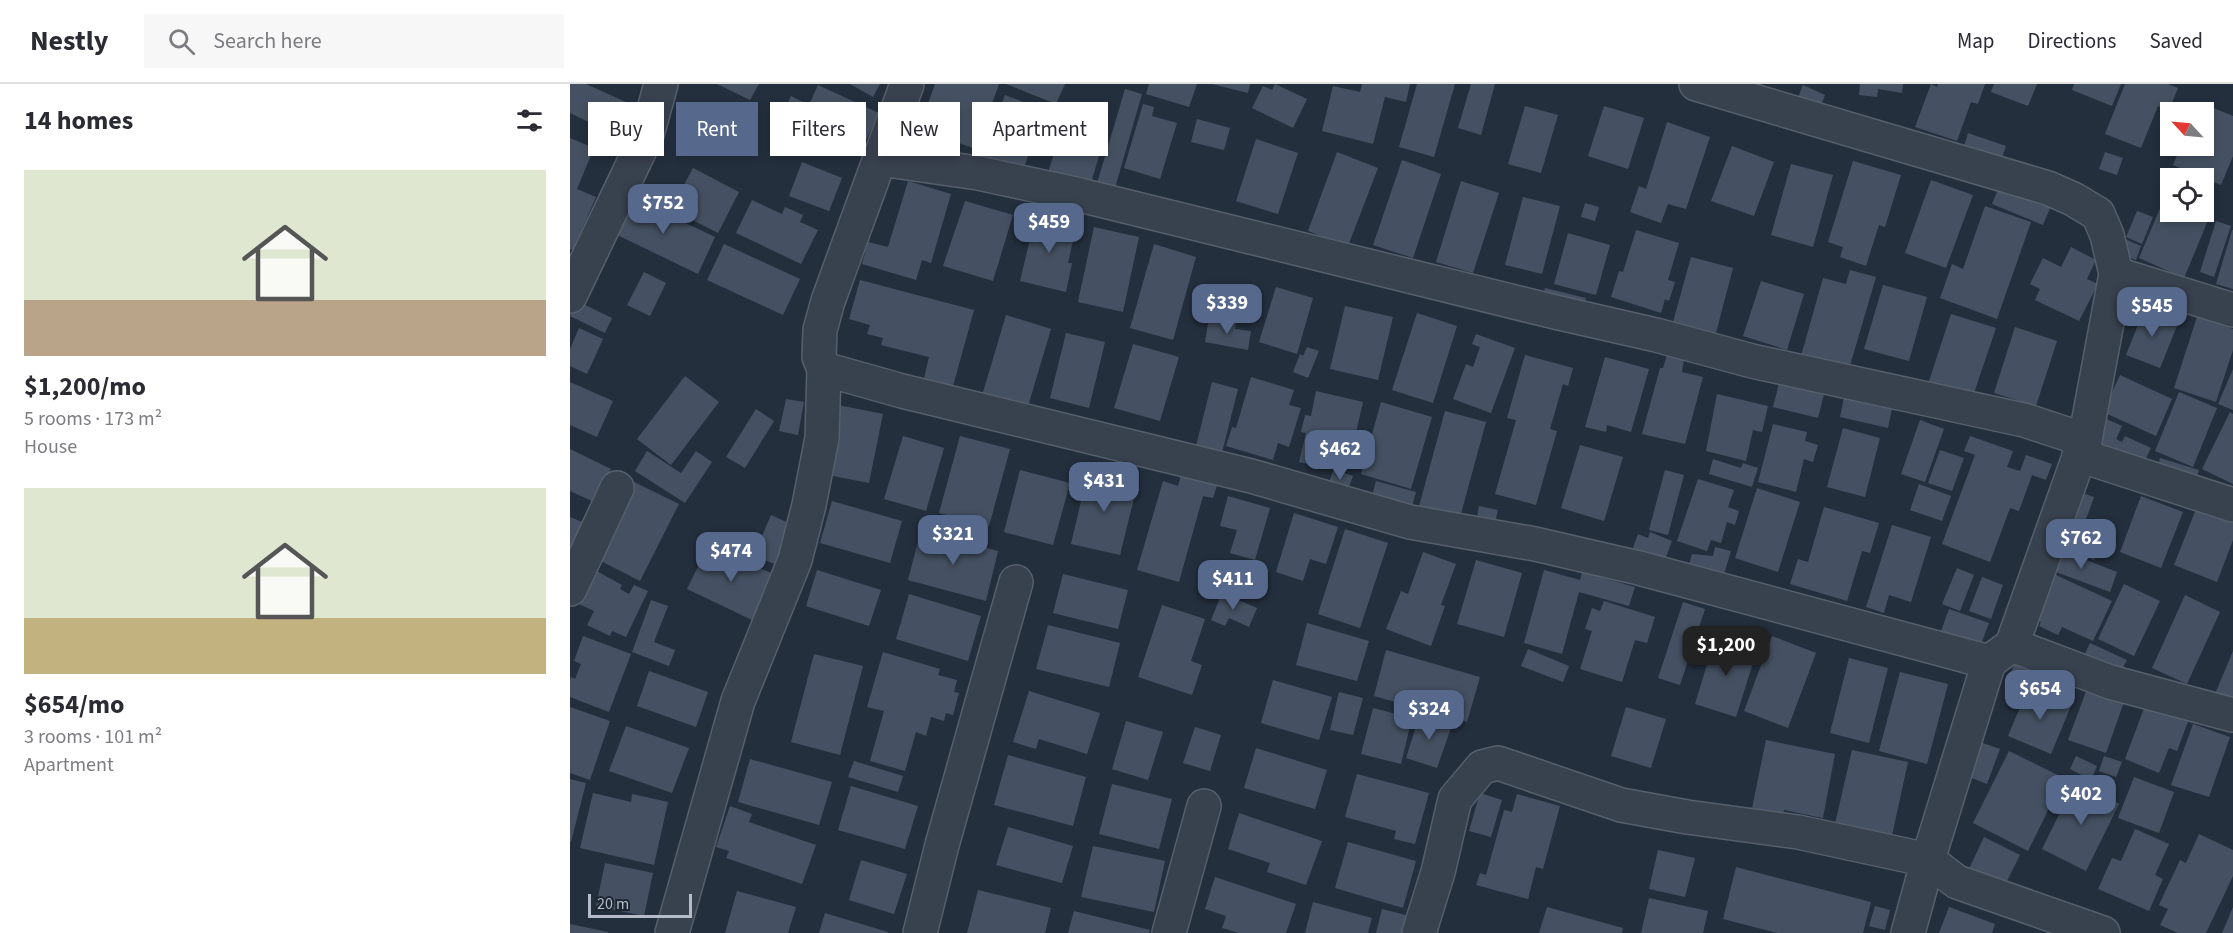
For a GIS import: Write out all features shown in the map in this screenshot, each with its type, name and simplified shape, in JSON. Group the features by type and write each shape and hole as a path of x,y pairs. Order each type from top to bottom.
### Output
{"street":[{"path":"570,296 647,135 661,84"},
{"path":"672,933 738,701 795,560 822,438 824,369 819,357 820,330 907,84"},
{"path":"1696,84 2048,188 2098,214 2107,235 2116,274 2082,448 2000,653 1928,860 1908,933"},
{"path":"880,159 978,173 1080,195 1656,335 1752,361 2024,420 2082,448 2233,505"},
{"path":"2116,274 2233,310"},
{"path":"824,369 902,391 1251,476 1410,522 1535,544 1639,568 2000,653 2233,715"},
{"path":"570,589 617,488"},
{"path":"920,933 942,844 1016,582"},
{"path":"1419,933 1438,872 1455,800 1482,767 1498,763 1622,805 1798,832 1928,860 1957,882 2103,933"},
{"path":"1168,933 1204,806"}],"building":[{"path":"570,84 586,84 626,102 588,102 588,122 570,113"},
{"path":"717,84 759,84 750,100"},
{"path":"850,84 880,84 873,97"},
{"path":"935,84 999,84 993,102 972,102 972,148 960,143 960,102 929,102"},
{"path":"1006,84 1065,84 1057,102 1051,102"},
{"path":"1149,84 1197,84 1189,107 1146,94"},
{"path":"1212,84 1250,84 1248,93"},
{"path":"1275,84 1307,99 1293,128 1252,108 1263,86 1272,90"},
{"path":"1362,84 1410,84 1406,102 1385,97 1373,144 1322,131 1333,86 1360,92"},
{"path":"1417,84 1455,84 1434,157 1399,147"},
{"path":"1471,84 1495,84 1481,135 1458,128"},
{"path":"1860,84 1903,84 1902,93 1878,89 1877,97 1859,95"},
{"path":"1931,84 1937,87 1938,84 1985,84 1978,104 1971,102 1957,141 1915,127"},
{"path":"1994,84 2037,84 2028,106 1991,92"},
{"path":"2074,84 2121,84 2112,106 2072,90"},
{"path":"2125,84 2168,84 2178,88 2172,102 2160,102 2160,107 2158,106 2141,148 2105,134"},
{"path":"818,85 855,102 810,102"},
{"path":"1803,85 1825,95 1818,113 1796,103"},
{"path":"1125,89 1142,94 1113,195 1095,190 1105,156 1108,156 1108,146"},
{"path":"1005,95 1024,102 1002,102"},
{"path":"791,96 803,102 788,102"},
{"path":"1143,104 1154,107 1152,116 1177,123 1160,179 1124,168"},
{"path":"1525,106 1558,115 1541,173 1508,164"},
{"path":"1604,106 1644,118 1628,169 1588,156"},
{"path":"866,107 878,113 866,140"},
{"path":"2214,108 2233,116 2233,156 2221,185 2214,182 2214,168 2180,168 2173,165 2177,156 2214,156"},
{"path":"1197,119 1230,128 1224,150 1191,142"},
{"path":"1667,122 1710,137 1686,209 1668,204 1661,223 1630,212 1639,186 1646,189"},
{"path":"1968,133 2006,146 1999,166 1962,153"},
{"path":"570,138 588,146 588,156 591,156 577,189 596,197 573,250 570,249"},
{"path":"1256,139 1298,153 1278,214 1236,201"},
{"path":"1732,146 1774,162 1754,216 1711,201"},
{"path":"1337,152 1378,168 1348,246 1308,231"},
{"path":"2105,152 2123,158 2117,175 2099,169"},
{"path":"985,156 1028,156 1023,170"},
{"path":"1053,156 1099,156 1090,186 1048,173"},
{"path":"1402,160 1441,174 1413,258 1373,245"},
{"path":"1853,161 1901,175 1885,227 1879,225 1866,266 1840,257 1843,247 1828,242"},
{"path":"802,162 842,178 829,211 789,196"},
{"path":"1791,164 1833,175 1813,247 1771,235"},
{"path":"693,168 739,192 718,233 671,209"},
{"path":"1931,180 1973,195 1946,268 1905,253"},
{"path":"908,181 951,194 931,263 922,260 916,280 862,264 868,242 888,247"},
{"path":"1461,181 1499,193 1473,273 1436,262"},
{"path":"2000,185 2051,206 2043,225 1992,204"},
{"path":"629,196 715,237 698,274 611,232"},
{"path":"1523,197 1560,206 1542,274 1505,265"},
{"path":"752,200 782,214 785,207 803,215 800,222 818,230 801,264 736,233"},
{"path":"965,201 1013,215 993,281 943,266"},
{"path":"1585,203 1599,207 1595,221 1581,217"},
{"path":"1985,206 2031,222 1997,319 1940,298 1952,264 1963,269"},
{"path":"2160,208 2160,222 2207,222 2184,278 2139,258"},
{"path":"2137,211 2153,217 2142,244 2126,237"},
{"path":"1036,214 1077,224 1068,263 1072,263 1066,292 1020,281"},
{"path":"2216,221 2231,226 2214,277 2200,272"},
{"path":"1094,227 1139,237 1123,312 1078,302"},
{"path":"1636,230 1679,243 1668,280 1675,282 1669,301 1665,299 1661,313 1611,297 1619,271 1623,272"},
{"path":"2233,230 2233,289 2216,284"},
{"path":"1568,233 1610,245 1596,295 1554,284"},
{"path":"2125,239 2141,246 2136,260 2119,253"},
{"path":"724,244 800,279 783,315 707,280"},
{"path":"1154,244 1196,257 1173,340 1130,328"},
{"path":"2071,247 2096,260 2087,279 2098,284 2079,321 2035,300 2040,289 2030,284 2043,258 2061,267"},
{"path":"1691,257 1733,268 1716,333 1673,322"},
{"path":"1850,270 1876,277 1849,369 1801,356 1823,278 1846,284"},
{"path":"644,272 666,283 650,316 627,305"},
{"path":"860,280 974,310 953,386 924,378 929,357 881,345 883,338 867,334 870,325 849,319"},
{"path":"1761,281 1804,294 1787,350 1743,336"},
{"path":"1883,285 1927,297 1909,361 1864,349"},
{"path":"1276,287 1313,298 1297,354 1259,342"},
{"path":"1545,288 1586,298 1582,312 1541,303"},
{"path":"575,300 612,318 605,333 570,316"},
{"path":"1345,306 1393,317 1378,380 1330,369"},
{"path":"2145,307 2179,321 2160,368 2126,355"},
{"path":"1417,313 1457,326 1433,403 1392,390"},
{"path":"1951,314 1996,328 1972,399 1928,384"},
{"path":"1006,315 1051,329 1026,413 981,399"},
{"path":"2197,317 2233,329 2233,350 2216,402 2174,388"},
{"path":"1209,318 1236,323 1235,329 1251,331 1248,350 1205,342"},
{"path":"2015,327 2057,341 2036,406 1994,393"},
{"path":"579,328 603,339 587,374 570,366 570,349"},
{"path":"1066,333 1105,342 1089,408 1050,398"},
{"path":"1476,334 1515,348 1491,413 1453,399 1466,364 1473,367 1480,347 1472,344"},
{"path":"1133,344 1179,357 1160,421 1114,408"},
{"path":"1307,347 1319,351 1308,378 1293,372 1300,354 1303,356"},
{"path":"1525,355 1573,368 1568,386 1563,384 1550,429 1557,431 1536,505 1495,494 1516,420 1507,418"},
{"path":"1667,355 1684,359 1682,372 1703,377 1685,444 1642,434 1660,368 1663,368"},
{"path":"1605,357 1649,369 1631,432 1607,425 1606,432 1585,427"},
{"path":"2233,369 2233,410 2218,404"},
{"path":"2120,375 2172,399 2156,436 2103,412"},
{"path":"685,376 719,402 671,465 637,439"},
{"path":"1251,377 1294,390 1289,405 1301,408 1289,447 1278,443 1273,460 1226,446 1232,427 1236,428"},
{"path":"570,382 613,401 597,437 570,425"},
{"path":"1212,382 1238,389 1220,461 1194,454"},
{"path":"1779,383 1824,394 1818,418 1773,407"},
{"path":"1316,391 1363,402 1348,467 1326,462 1325,468 1299,462 1306,433 1301,432 1305,415 1311,416"},
{"path":"2179,392 2217,408 2193,467 2155,451"},
{"path":"1717,394 1768,406 1762,432 1753,430 1746,461 1706,451"},
{"path":"1844,398 1892,409 1888,428 1840,417"},
{"path":"786,399 804,402 798,435 779,431"},
{"path":"1381,402 1432,417 1411,489 1361,474"},
{"path":"838,405 883,414 869,483 823,474"},
{"path":"756,409 774,421 745,468 726,457"},
{"path":"1445,411 1486,422 1459,521 1418,510"},
{"path":"2230,412 2233,414 2233,484 2202,469"},
{"path":"2100,416 2122,426 2116,439 2122,442 2125,436 2151,448 2143,464 2086,447"},
{"path":"1920,420 1944,429 1925,482 1901,474"},
{"path":"1773,424 1807,432 1805,441 1818,445 1813,462 1804,459 1796,492 1758,482"},
{"path":"1843,428 1880,438 1865,497 1827,487"},
{"path":"903,436 944,448 926,511 884,499"},
{"path":"960,436 1010,449 989,526 939,513"},
{"path":"1970,436 2013,451 2007,467 2020,471 2026,455 2052,464 2046,480 2032,475 2019,511 2010,508 1990,562 1942,544 1975,455 1964,451"},
{"path":"1580,445 1623,457 1604,521 1561,508"},
{"path":"570,449 611,469 594,502 570,491"},
{"path":"1940,450 1964,458 1952,491 1928,483"},
{"path":"647,451 681,473 696,451 712,462 685,503 635,471"},
{"path":"2160,458 2199,470 2194,486 2155,476"},
{"path":"1713,459 1741,468 1743,463 1758,468 1752,487 1709,474"},
{"path":"1334,469 1353,476 1346,494 1327,487"},
{"path":"1020,470 1070,483 1053,545 1004,532"},
{"path":"1665,470 1684,475 1668,535 1649,530"},
{"path":"1088,471 1138,482 1120,555 1071,544"},
{"path":"1182,471 1218,482 1213,498 1203,496 1179,582 1137,570 1163,481 1178,486"},
{"path":"1698,479 1734,490 1728,507 1739,511 1735,525 1727,522 1721,543 1711,540 1707,551 1677,541"},
{"path":"630,480 679,504 640,581 591,556"},
{"path":"1376,481 1416,492 1411,510 1371,499"},
{"path":"1919,484 1951,496 1942,521 1910,510"},
{"path":"1757,488 1800,502 1778,572 1735,558"},
{"path":"2071,489 2094,497 2080,536 2100,543 2094,560 2052,545"},
{"path":"1228,496 1270,508 1255,560 1230,553 1237,530 1220,526"},
{"path":"2141,496 2183,512 2161,568 2120,552"},
{"path":"832,501 902,521 890,563 820,543"},
{"path":"2198,504 2233,518 2233,540 2217,582 2174,565"},
{"path":"1479,506 1498,510 1494,527 1476,523"},
{"path":"1824,507 1879,523 1870,553 1862,551 1847,601 1790,584 1798,559 1808,562"},
{"path":"1294,513 1338,527 1326,564 1310,559 1303,581 1276,572"},
{"path":"771,515 793,525 775,564 759,558 764,547 758,545"},
{"path":"570,517 587,524 570,562"},
{"path":"1892,525 1931,537 1911,602 1889,595 1884,613 1866,607"},
{"path":"1345,529 1388,543 1360,628 1318,614"},
{"path":"921,530 998,551 986,601 908,580"},
{"path":"1650,532 1672,541 1662,568 1630,556 1638,534 1648,538"},
{"path":"1715,547 1731,551 1722,581 1686,576 1692,554 1713,556"},
{"path":"2053,547 2117,572 2110,592 2045,568"},
{"path":"707,548 741,564 743,560 773,574 752,620 687,589"},
{"path":"1423,552 1456,564 1441,605 1445,606 1431,646 1386,629 1401,591 1408,594"},
{"path":"1476,560 1522,573 1504,637 1457,624"},
{"path":"1957,568 1974,575 1960,611 1942,604"},
{"path":"593,569 622,585 620,589 629,594 634,585 648,591 626,637 612,631 610,636 587,625 594,611 577,603"},
{"path":"817,570 881,590 869,626 806,606"},
{"path":"1544,570 1580,580 1582,572 1635,587 1629,606 1579,592 1562,654 1524,643"},
{"path":"1063,574 1128,590 1118,629 1053,613"},
{"path":"2056,575 2112,601 2093,641 2062,627 2058,635 2039,626 2041,622 2029,617"},
{"path":"1982,577 2003,585 1991,619 1969,611"},
{"path":"2124,584 2160,601 2134,656 2098,639"},
{"path":"1222,593 1257,608 1249,627 1229,618 1225,626 1211,620"},
{"path":"909,594 981,616 968,661 896,639"},
{"path":"2185,595 2220,612 2187,684 2152,668"},
{"path":"651,600 668,606 654,642 675,650 669,666 632,652"},
{"path":"1604,601 1655,617 1647,643 1635,640 1622,682 1580,669 1592,631 1585,629 1592,608 1600,611"},
{"path":"1683,602 1705,609 1680,685 1658,678"},
{"path":"1162,605 1205,619 1191,661 1202,665 1192,695 1138,677"},
{"path":"1949,609 1989,623 1981,644 1941,631"},
{"path":"1307,623 1369,641 1357,681 1296,665"},
{"path":"1048,625 1120,643 1109,687 1036,669"},
{"path":"583,636 631,654 609,712 570,697 571,677 575,679 581,664 574,661"},
{"path":"1772,636 1816,653 1788,728 1744,711"},
{"path":"1715,638 1757,650 1736,717 1695,704"},
{"path":"2090,643 2127,660 2117,679 2081,662"},
{"path":"1528,649 1569,666 1563,682 1521,666"},
{"path":"1386,650 1480,677 1467,722 1374,696"},
{"path":"2021,651 2074,676 2065,697 2011,672"},
{"path":"2233,651 2233,702 2215,694"},
{"path":"883,652 940,669 938,675 957,680 954,692 959,693 953,715 946,713 944,721 931,717 926,736 916,732 905,771 870,761 884,711 867,707"},
{"path":"814,654 863,666 840,755 791,742"},
{"path":"1849,658 1888,668 1869,743 1830,733"},
{"path":"649,671 708,692 696,727 637,706"},
{"path":"1900,672 1948,684 1927,764 1879,751"},
{"path":"1273,680 1332,697 1319,740 1261,723"},
{"path":"2088,686 2125,699 2106,753 2068,740"},
{"path":"2028,688 2071,706 2051,754 2008,736"},
{"path":"1029,691 1100,713 1087,754 1039,739 1036,749 1013,742"},
{"path":"1339,692 1363,698 1353,735 1330,730"},
{"path":"2146,703 2189,719 2177,751 2169,748 2159,773 2125,759"},
{"path":"570,707 610,721 590,780 570,773"},
{"path":"1626,707 1666,719 1651,768 1611,756"},
{"path":"1373,708 1412,718 1401,764 1361,754"},
{"path":"1420,714 1452,725 1437,768 1406,758"},
{"path":"1126,721 1163,732 1148,780 1112,769"},
{"path":"2193,724 2230,737 2209,797 2171,785"},
{"path":"626,726 689,748 672,793 609,771"},
{"path":"1195,727 1221,735 1210,771 1183,763"},
{"path":"1766,740 1835,754 1823,818 1784,810 1781,824 1750,818"},
{"path":"1980,742 2000,749 1987,784 1967,776"},
{"path":"1256,748 1327,770 1315,809 1244,788"},
{"path":"1852,750 1908,762 1888,854 1831,841"},
{"path":"2009,751 2064,778 2028,851 1973,823"},
{"path":"1008,755 1086,777 1073,826 994,805"},
{"path":"2076,756 2097,766 2091,780 2070,769"},
{"path":"2104,756 2122,762 2116,777 2099,771"},
{"path":"750,759 832,782 819,825 738,802"},
{"path":"854,761 903,776 898,792 848,777"},
{"path":"1357,774 1429,793 1415,844 1394,839 1396,831 1345,817"},
{"path":"2134,777 2174,792 2159,833 2118,818"},
{"path":"570,779 586,783 571,842 570,842"},
{"path":"2075,782 2119,804 2086,871 2042,849"},
{"path":"1112,784 1172,799 1159,849 1099,834"},
{"path":"851,786 918,806 905,849 838,830"},
{"path":"593,793 631,802 632,794 668,802 654,865 580,848"},
{"path":"1480,793 1502,800 1491,837 1469,831"},
{"path":"1517,794 1560,806 1543,869 1536,867 1528,899 1476,885 1480,873 1486,875 1504,810 1512,812"},
{"path":"730,806 752,814 749,822 816,845 802,884 726,858 729,851 716,847"},
{"path":"1239,813 1322,841 1306,885 1267,872 1270,863 1228,849"},
{"path":"1008,827 1073,846 1062,883 996,865"},
{"path":"2135,829 2169,844 2155,875 2163,879 2149,911 2098,889 2112,858 2121,861"},
{"path":"2199,834 2233,850 2233,876 2206,933 2178,933 2160,925 2168,909 2159,905 2180,860 2186,863"},
{"path":"1984,837 2020,855 2003,889 1968,871"},
{"path":"1348,842 1416,861 1403,908 1335,888"},
{"path":"1093,846 1165,861 1154,912 1081,897"},
{"path":"1658,850 1695,858 1685,897 1649,889"},
{"path":"861,860 907,874 894,914 849,900"},
{"path":"605,863 653,873 644,916 596,906"},
{"path":"1736,867 1871,902 1863,933 1777,933 1723,919"},
{"path":"1215,877 1296,904 1286,933 1239,933 1222,928 1226,916 1205,909"},
{"path":"978,890 1051,908 1045,933 967,933"},
{"path":"737,891 796,907 788,933 725,933"},
{"path":"1649,898 1708,911 1703,933 1641,933"},
{"path":"1313,902 1372,918 1368,933 1305,933"},
{"path":"1875,906 1890,910 1885,930 1869,926"},
{"path":"1547,907 1623,928 1622,933 1539,933"},
{"path":"1949,907 1995,924 1992,933 1939,933"},
{"path":"2233,907 2233,933 2222,933"},
{"path":"1382,909 1414,917 1410,933 1376,933"},
{"path":"1074,911 1150,930 1149,933 1068,933"},
{"path":"825,913 888,932 888,933 819,933"},
{"path":"570,924 608,932 608,933 570,933"}]}
